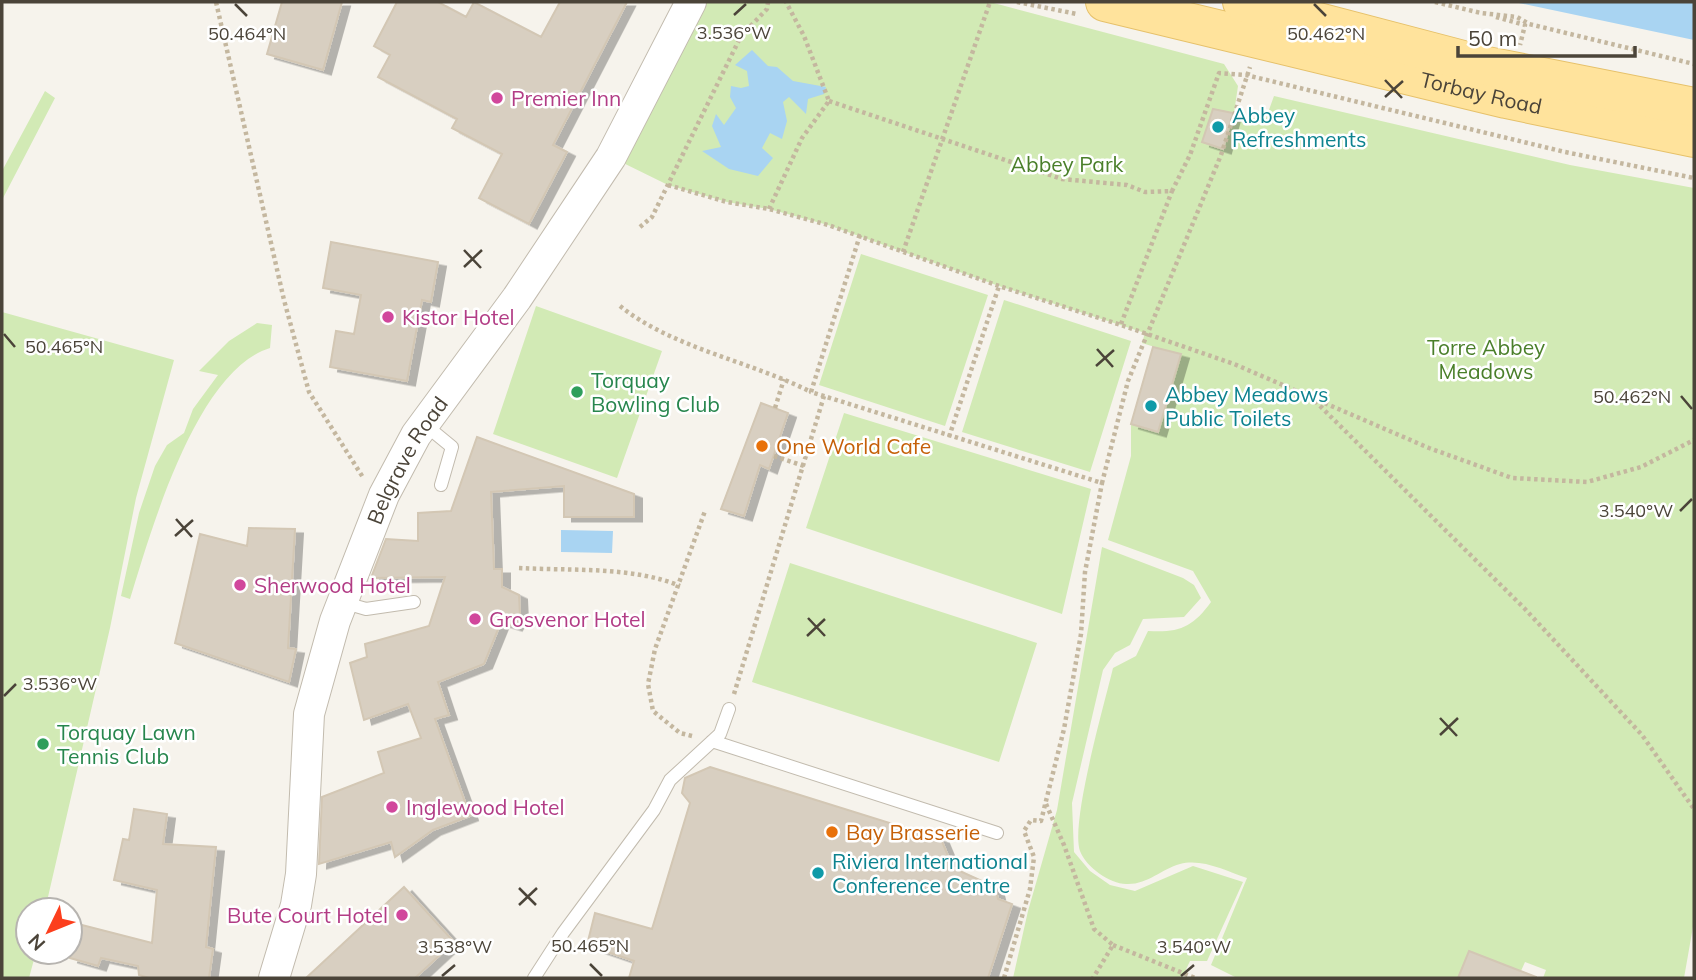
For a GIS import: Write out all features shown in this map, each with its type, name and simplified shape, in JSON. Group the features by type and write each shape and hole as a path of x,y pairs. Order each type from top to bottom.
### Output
{"main road":[{"name":"Torbay Road","path":"1105,2 1252,58 1694,138"},
{"name":"Torbay Road","path":"1242,2 1513,72 1694,107"}],"street":[{"name":"Belgrave Road","path":"274,978 296,905 309,714 342,602 384,495 424,424 517,298 611,157 691,2"}],"lane":[{"path":"424,424 452,447 441,485"},
{"path":"342,602 366,609 414,602"},
{"path":"534,978 563,933 654,810 670,780 712,741 723,726 729,709"},
{"path":"712,741 997,833"}],"path":[{"path":"216,2 284,300 309,392 365,480 384,495"},
{"path":"640,227 652,217 741,36 767,9 768,2"},
{"path":"786,2 804,36 829,101"},
{"path":"903,251 990,2"},
{"path":"1435,2 1525,25 1513,72"},
{"path":"1481,13 1517,17 1529,24 1694,64"},
{"path":"1121,324 1172,191 1190,155 1219,73 1252,58 1565,152 1694,178"},
{"path":"1004,978 1030,889 1034,857 1024,831 1031,820 1041,821 1064,729 1079,648 1085,572 1101,483 1128,381 1221,155 1252,58"},
{"path":"769,209 802,138 829,101"},
{"path":"829,101 1062,179 1127,185 1145,192 1172,191"},
{"path":"668,185 727,202 769,209 860,235 999,286 1121,324 1234,364 1513,478 1587,482 1641,467 1694,440"},
{"path":"811,392 860,235"},
{"path":"950,437 999,286"},
{"path":"620,306 644,325 824,397 1101,483"},
{"path":"775,408 784,379"},
{"path":"729,709 824,397"},
{"path":"1312,398 1525,609 1642,735 1694,809"},
{"path":"774,456 804,466"},
{"path":"705,511 655,649 648,684 653,711 680,733 703,737 709,728 723,726"},
{"path":"519,568 611,572 665,580 680,586"},
{"path":"1046,804 1064,845 1094,929 1113,945 1195,978"},
{"path":"1093,978 1113,945"}],"green space":[{"path":"692,2 990,2 1224,64 1238,86 1234,113 1265,121 1274,96 1570,165 1694,188 1694,921 1684,978 1543,978 1546,970 1525,962 1521,971 1469,951 1458,978 1237,978 1211,965 1247,878 1214,866 1188,863 1173,866 1141,882 1126,884 1106,878 1093,868 1080,851 1080,815 1113,668 1136,656 1148,631 1168,631 1184,627 1198,617 1211,602 1193,571 1108,540 1131,456 1131,424 1158,432 1180,355 1142,343 1145,333 999,286 828,225 769,209 727,202 668,185 611,157"},
{"path":"45,91 55,98 2,200 2,171"},
{"path":"861,254 988,295 945,426 819,385"},
{"path":"1004,300 1131,341 1090,472 962,432"},
{"name":"Torquay Bowling Club","path":"536,306 662,351 617,478 493,434"},
{"name":"Torquay Lawn Tennis Club","path":"2,312 174,360 136,498 110,628 48,896 14,896 14,966 32,966 29,978 2,978"},
{"path":"257,323 272,325 270,348 244,363 220,387 199,420 164,496 130,599 121,596 139,513 155,466 167,445 184,433 193,409 218,375 199,371 229,341"},
{"path":"844,413 1091,489 1062,614 806,528"},
{"path":"1102,547 1183,578 1194,585 1201,598 1184,617 1143,619 1130,645 1115,653 1103,670 1072,803 1074,852 1090,871 1110,885 1135,891 1193,866 1243,882 1207,961 1190,961 1182,978 1013,978 1028,911 1057,810"},
{"path":"790,563 1037,643 999,762 752,682"}],"water":[{"path":"1514,2 1694,2 1694,40"},
{"path":"752,50 768,66 777,67 793,81 826,87 824,94 808,99 806,114 789,97 783,102 787,121 782,139 770,133 762,148 773,158 758,176 729,169 702,151 721,147 712,126 716,114 724,125 736,108 730,97 731,86 749,86 747,71 735,65"},
{"path":"561,530 613,531 612,553 561,552"}],"building":[{"path":"282,2 342,2 323,70 267,54"},
{"name":"Premier Inn","path":"397,2 438,2 466,17 474,2 541,37 560,2 627,2 553,145 567,152 529,224 479,198 502,154 452,128 457,119 378,77 390,55 374,46"},
{"name":"Abbey Refreshments","path":"1213,109 1233,113 1223,149 1202,142"},
{"name":"Kistor Hotel","path":"331,242 438,262 431,302 422,300 407,381 330,367 336,331 354,334 361,295 323,288"},
{"name":"Abbey Meadows Public Toilets","path":"1153,347 1181,354 1158,432 1131,424"},
{"path":"761,403 788,413 769,469 760,465 744,516 721,509"},
{"path":"477,437 634,494 634,517 564,517 564,486 491,492 494,569 502,569 502,587 519,595 520,616 514,626 501,622 484,664 438,682 449,715 435,719 470,816 433,830 395,857 391,842 319,864 322,797 384,773 378,752 421,738 408,704 364,720 350,663 367,657 365,644 429,626 445,577 371,578 386,539 418,541 418,513 451,511"},
{"name":"Sherwood Hotel","path":"249,528 295,529 288,648 296,649 289,682 175,643 200,534 247,546"},
{"name":"Riviera International Conference Centre","path":"710,767 941,839 953,868 995,887 998,899 1012,904 988,978 629,978 634,961 587,945 595,913 652,929 690,803 682,793 685,778"},
{"path":"134,809 167,814 163,844 216,847 206,947 213,949 209,978 149,978 139,975 138,966 101,958 98,966 84,962 84,926 152,943 157,890 114,880 123,839 129,840"},
{"name":"Bute Court Hotel","path":"404,887 454,942 415,978 306,978"},
{"path":"1469,951 1536,977 1536,978 1458,978"}],"place":[{"name":"Premier Inn","path":"497,98"},
{"name":"Abbey Refreshments","path":"1218,127"},
{"name":"Kistor Hotel","path":"388,317"},
{"name":"Torquay Bowling Club","path":"577,392"},
{"name":"Abbey Meadows Public Toilets","path":"1151,406"},
{"name":"One World Cafe","path":"762,446"},
{"name":"Sherwood Hotel","path":"240,585"},
{"name":"Grosvenor Hotel","path":"475,619"},
{"name":"Torquay Lawn Tennis Club","path":"43,744"},
{"name":"Inglewood Hotel","path":"392,807"},
{"name":"Bay Brasserie","path":"832,832"},
{"name":"Riviera International Conference Centre","path":"818,873"},
{"name":"Bute Court Hotel","path":"402,915"}],"park label":[{"name":"Abbey Park","path":"1067,164"},
{"name":"Torre Abbey Meadows","path":"1486,359"}]}
